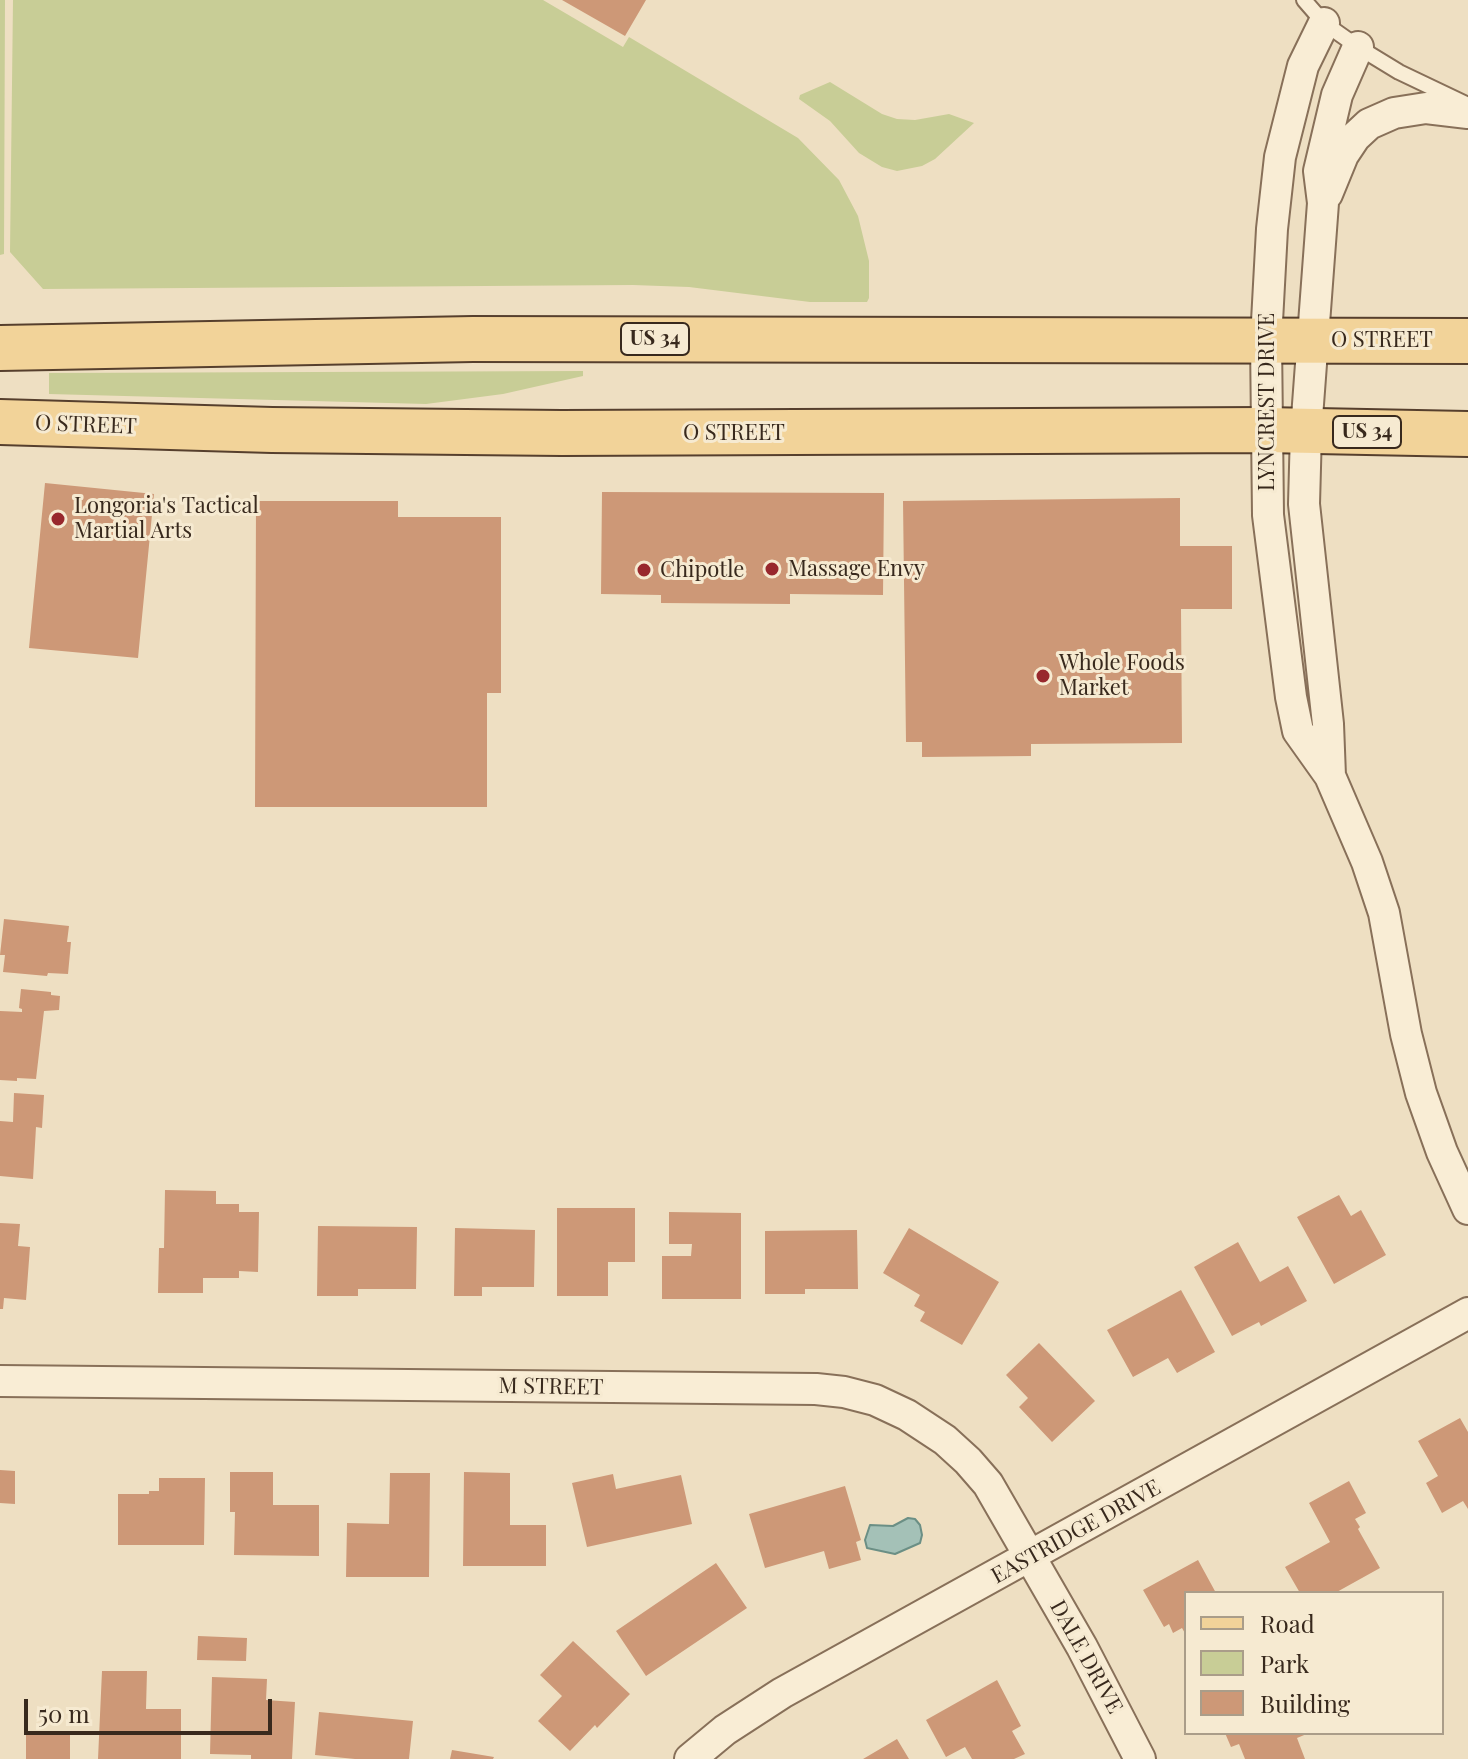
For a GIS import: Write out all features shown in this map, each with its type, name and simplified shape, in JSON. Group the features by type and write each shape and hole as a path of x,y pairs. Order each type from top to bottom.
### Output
{"main road":[{"name":"O STREET","path":"0,348 473,339 1468,341"},
{"name":"O STREET","path":"0,422 272,430 562,433 1286,431 1468,434"}],"street":[{"name":"LYNCREST DRIVE","path":"1324,23 1303,66 1280,157 1272,229 1266,340 1304,504 1328,724 1330,776"},
{"name":"LYNCREST DRIVE","path":"1358,47 1337,95 1325,136 1319,171 1323,203 1311,340 1286,431 1268,515 1298,731 1330,776 1367,862 1384,913 1406,1034 1430,1121 1468,1209"},
{"path":"1323,203 1343,155 1369,124 1394,113 1426,108 1468,113"},
{"name":"EASTRIDGE DRIVE","path":"690,1759 750,1712 1468,1313"},
{"name":"M STREET","path":"0,1381 816,1389 844,1392 875,1400 907,1415 945,1440 988,1484 1030,1557"},
{"name":"DALE DRIVE","path":"1030,1557 1108,1694 1140,1759"}],"lane":[{"path":"1304,0 1324,23 1358,47 1399,72 1468,105"}],"green space":[{"path":"0,0 5,0 4,254 0,255"},
{"path":"13,0 543,0 623,47 629,37 798,138 839,180 858,216 869,261 869,298 867,302 810,302 689,287 633,285 43,289 10,252"},
{"path":"830,82 882,114 897,119 915,120 949,114 974,123 935,159 922,166 897,171 882,167 859,153 830,121 799,99 800,95"},
{"path":"583,371 583,376 503,394 426,404 49,394 49,373"}],"water":[{"path":"908,1518 915,1519 920,1525 920,1543 895,1554 867,1548 865,1540 870,1525 893,1526"}],"building":[{"path":"562,0 646,0 625,36"},
{"path":"45,483 154,494 138,658 29,648"},
{"path":"602,492 884,493 883,595 790,594 790,604 661,603 661,595 601,594"},
{"name":"Whole Foods Market","path":"1180,498 1180,546 1232,546 1232,609 1181,609 1182,743 1031,744 1031,756 922,757 922,742 906,742 903,501"},
{"path":"256,501 398,501 398,517 501,517 501,693 487,693 487,807 255,807"},
{"path":"4,919 69,926 68,974 48,973 47,976 3,972 5,955 0,955"},
{"path":"21,989 60,996 59,1010 44,1011 36,1079 0,1080 0,1011 22,1012 19,1008"},
{"path":"14,1093 44,1095 42,1128 36,1127 33,1179 0,1176 0,1121 13,1122"},
{"path":"165,1190 216,1191 216,1204 239,1204 239,1212 259,1212 258,1272 239,1271 239,1278 203,1278 203,1293 158,1293 159,1248 164,1248"},
{"path":"1339,1195 1351,1216 1361,1210 1386,1255 1334,1284 1297,1217"},
{"path":"557,1208 635,1208 635,1262 608,1262 608,1296 557,1296"},
{"path":"669,1212 741,1213 741,1299 662,1299 662,1256 691,1256 692,1244 669,1244"},
{"path":"0,1223 20,1224 18,1246 30,1247 26,1300 4,1298 3,1309 0,1309"},
{"path":"318,1226 417,1227 416,1289 358,1289 358,1296 317,1296"},
{"path":"455,1228 535,1230 534,1287 482,1287 482,1296 454,1296"},
{"path":"909,1228 999,1282 962,1345 920,1321 925,1312 914,1306 920,1295 883,1273"},
{"path":"857,1230 858,1289 805,1289 805,1294 765,1294 765,1231"},
{"path":"1238,1242 1260,1282 1288,1266 1307,1301 1261,1326 1259,1322 1232,1336 1194,1267"},
{"path":"1181,1290 1215,1352 1177,1373 1168,1358 1133,1377 1107,1330"},
{"path":"1039,1343 1095,1401 1052,1442 1019,1407 1028,1398 1006,1375"},
{"path":"1460,1418 1468,1432 1468,1509 1463,1501 1442,1513 1426,1483 1438,1476 1418,1441"},
{"path":"0,1470 15,1471 15,1504 0,1503"},
{"path":"230,1472 273,1472 273,1505 319,1505 319,1556 234,1555 235,1512 230,1512"},
{"path":"464,1472 510,1473 510,1525 546,1525 546,1566 463,1566"},
{"path":"390,1473 430,1473 429,1577 346,1577 347,1523 389,1524"},
{"path":"613,1474 616,1489 681,1475 692,1524 587,1547 572,1483"},
{"path":"159,1478 205,1478 204,1545 118,1545 118,1494 159,1491"},
{"path":"1349,1481 1366,1513 1355,1519 1360,1527 1358,1529 1380,1568 1339,1591 1299,1591 1285,1567 1330,1542 1309,1503"},
{"path":"845,1486 861,1540 856,1542 861,1560 829,1569 824,1551 765,1568 749,1514"},
{"path":"1198,1560 1215,1591 1184,1591 1184,1632 1182,1628 1173,1633 1169,1624 1164,1627 1143,1590"},
{"path":"716,1563 747,1608 646,1676 616,1631"},
{"path":"198,1636 247,1638 246,1661 197,1660"},
{"path":"573,1641 630,1694 570,1751 538,1721 562,1696 540,1675"},
{"path":"102,1671 147,1671 146,1709 181,1709 181,1759 98,1759"},
{"path":"212,1677 267,1679 266,1700 295,1702 292,1759 251,1759 251,1755 210,1754"},
{"path":"997,1680 1021,1726 1012,1731 1025,1754 1014,1759 972,1759 965,1747 946,1757 926,1720"},
{"path":"319,1712 413,1721 409,1759 315,1755"},
{"path":"26,1735 70,1735 70,1759 26,1759"},
{"path":"1226,1735 1304,1735 1297,1738 1305,1759 1245,1759 1239,1744 1231,1747"},
{"path":"897,1739 909,1759 863,1759"},
{"path":"452,1750 494,1757 450,1759"}],"place":[{"name":"Longoria's Tactical Martial Arts","path":"58,519"},
{"name":"Massage Envy","path":"772,569"},
{"name":"Chipotle","path":"644,570"},
{"name":"Whole Foods Market","path":"1043,676"}]}
